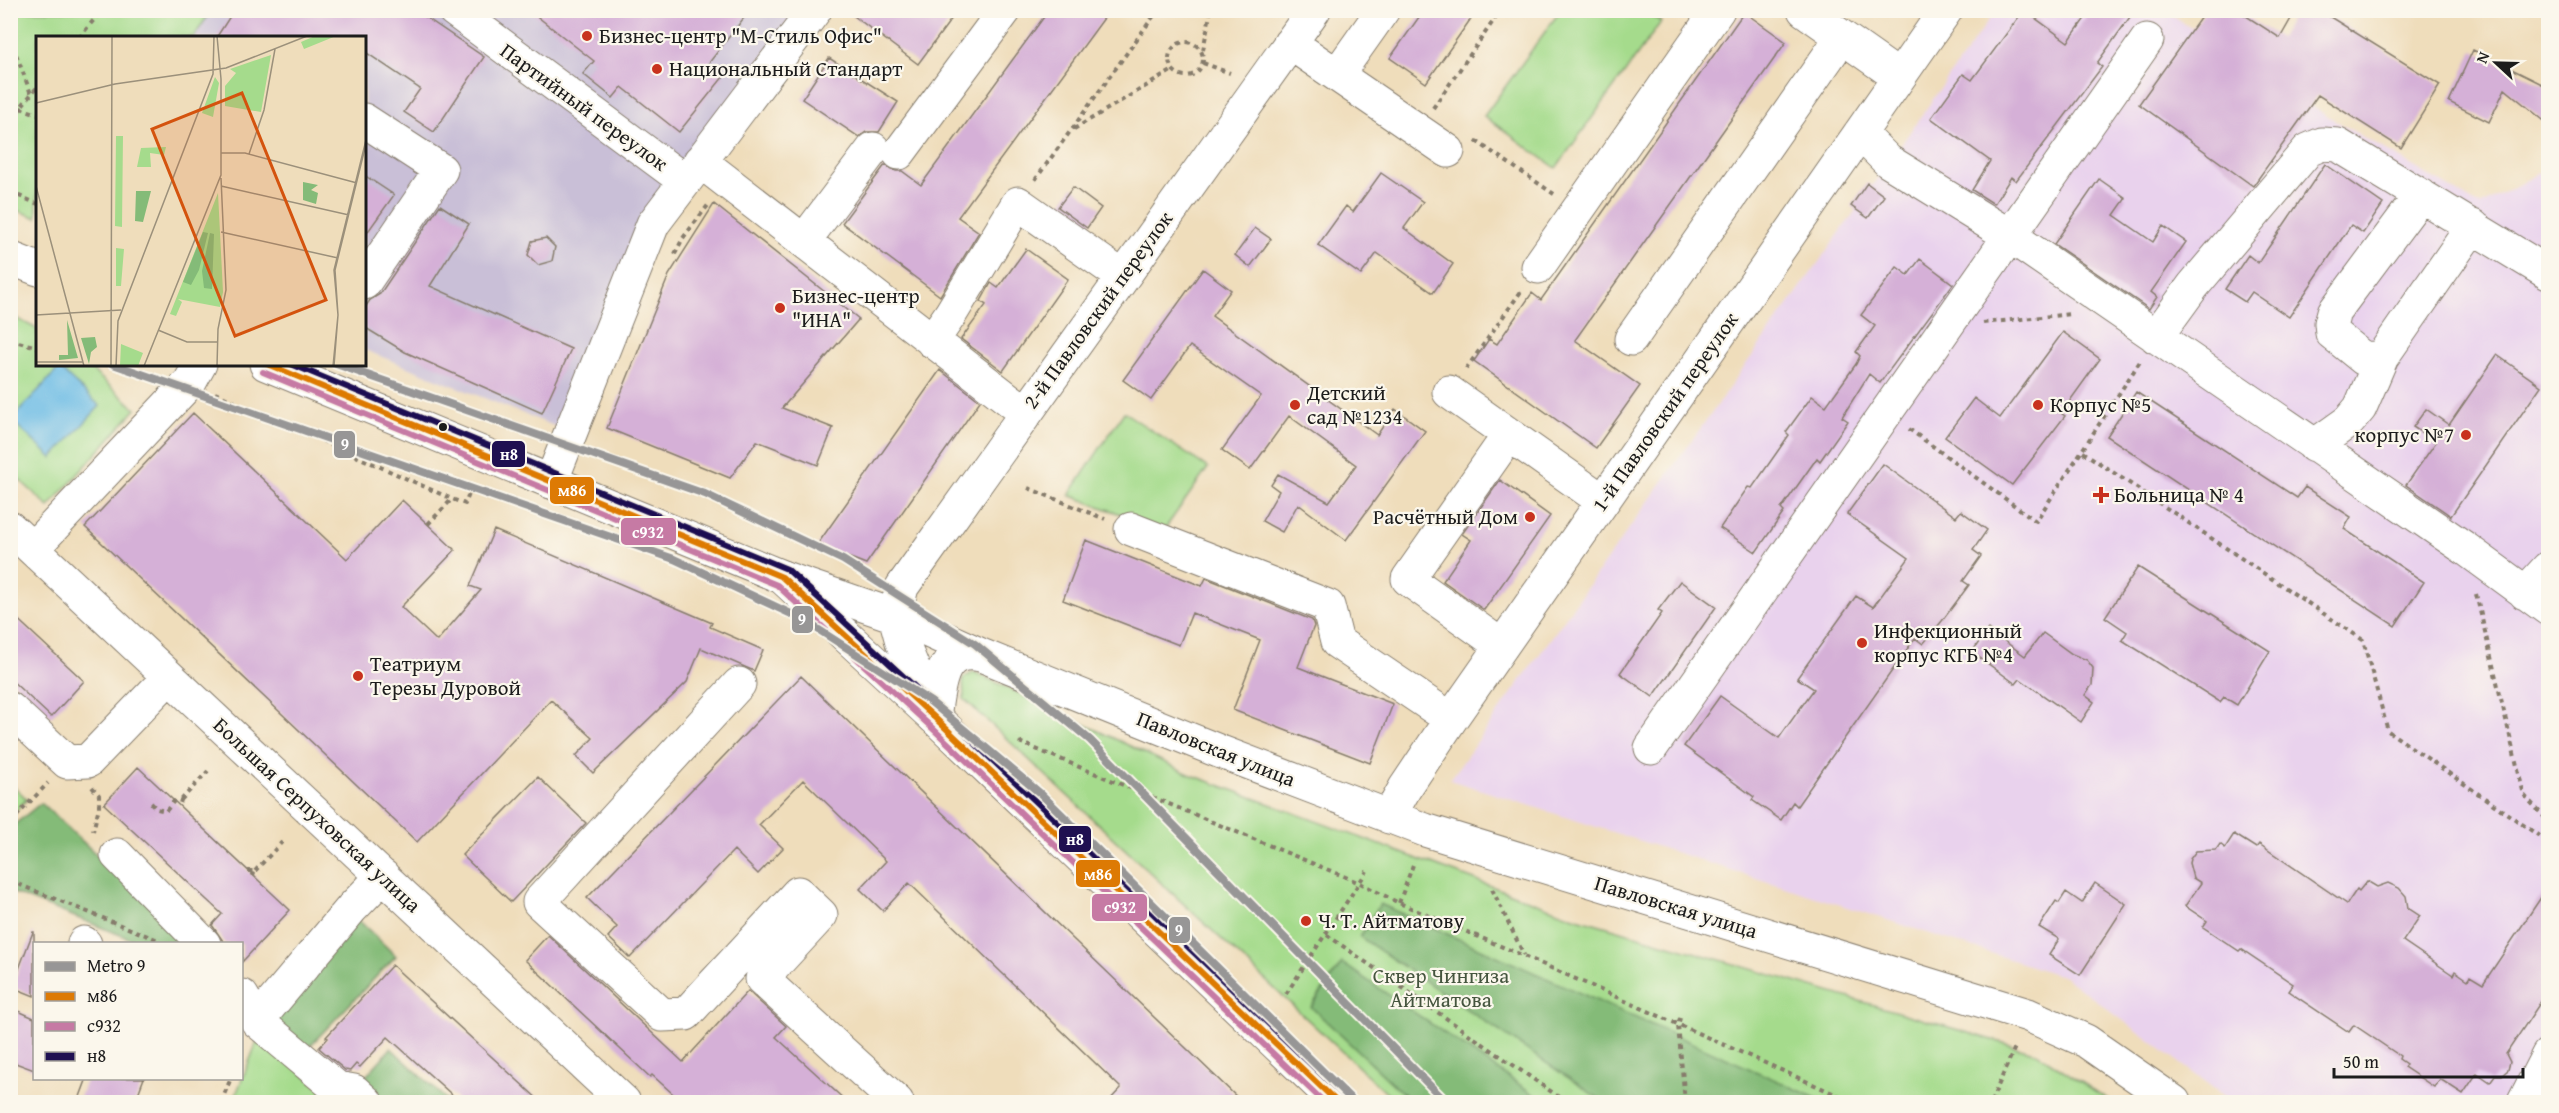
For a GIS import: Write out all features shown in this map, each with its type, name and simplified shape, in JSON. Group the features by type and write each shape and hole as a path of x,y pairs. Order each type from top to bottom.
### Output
{"street":[{"name":"Партийный переулок","path":"453,10 692,171 804,242 1025,412"},
{"path":"551,482 653,224 814,10"},
{"path":"804,242 886,151 1005,10"},
{"name":"2-й Павловский переулок","path":"895,616 902,587 1314,10"},
{"path":"1337,75 1383,10"},
{"path":"1538,267 1718,10"},
{"path":"1804,10 1899,77"},
{"name":"1-й Павловский переулок","path":"1389,817 1405,788 1451,719 1945,11"},
{"path":"1631,339 1842,37"},
{"path":"1651,748 2147,40"},
{"path":"1290,43 1448,151"},
{"path":"366,121 441,170 366,280"},
{"path":"1860,133 1888,161 2010,236 2466,549 2537,601 2548,568"},
{"path":"2156,337 2193,286 2308,150 2322,144 2338,145 2548,273"},
{"path":"2382,357 2364,359 2332,333 2331,323 2334,312 2421,195"},
{"path":"932,341 1018,203 1123,277"},
{"path":"2314,446 2349,420 2360,408 2382,357 2473,226"},
{"path":"10,258 36,268"},
{"name":"Павловская улица","path":"276,366 305,372 551,482 782,577 895,616 981,655 1389,817 2028,1015 2086,1041 2174,1102"},
{"path":"22,538 195,373"},
{"path":"1449,392 1603,501"},
{"path":"1502,646 1408,579 1509,435"},
{"path":"1131,530 1329,606 1337,642 1451,719"},
{"name":"Большая Серпуховская улица","path":"22,538 624,1102"},
{"path":"782,577 934,717 1337,1102"},
{"path":"895,616 902,642 934,717"},
{"path":"934,717 945,666 952,657 962,653 981,655"},
{"path":"10,709 67,762 88,760 170,677"},
{"path":"739,684 539,902 662,1015 686,1014 798,893 821,915 762,979 897,1102"},
{"path":"117,855 202,942"},
{"path":"366,1102 354,1091 337,1088 249,1009 383,876"},
{"path":"2524,1102 2548,1055"}],"path":[{"path":"81,36 102,10"},
{"path":"1018,203 1158,10"},
{"path":"1202,51 1189,41 1181,42 1173,47 1169,54 1169,63 1180,75 1196,74 1203,63 1202,51 1211,10"},
{"path":"1431,110 1501,10"},
{"path":"10,38 31,94"},
{"path":"1203,63 1230,73"},
{"path":"1070,131 1173,70"},
{"path":"10,129 21,108 36,88"},
{"path":"21,108 36,113"},
{"path":"10,192 36,203"},
{"path":"1449,392 1538,267"},
{"path":"1946,326 2117,309"},
{"path":"1887,413 2036,521 2156,337"},
{"path":"10,340 36,346"},
{"path":"127,366 195,373 452,499 465,504 471,489"},
{"path":"2083,452 2363,640 2388,731 2548,842"},
{"path":"1028,488 1131,530"},
{"path":"428,524 452,499"},
{"path":"2466,549 2524,795 2548,821"},
{"path":"1019,742 1360,883 1399,903 1853,1102"},
{"path":"179,806 181,800 208,771"},
{"path":"151,802 157,809 166,811 174,801 181,800"},
{"path":"253,876 255,870 282,842"},
{"path":"1399,903 1414,862"},
{"path":"248,871 255,870"},
{"path":"1286,994 1367,871"},
{"path":"10,881 162,942"},
{"path":"1492,889 1524,956"},
{"path":"1327,935 1566,1102"},
{"path":"1680,1018 1678,1025 1685,1102"},
{"path":"1991,1102 2016,1047"},
{"path":"221,1102 230,1080"}],"shaded area":[{"path":"211,10 797,11 646,217 559,428 366,350 366,36 195,36"},
{"name":"Больница № 4","path":"1995,11 2165,11 2304,102 2480,206 2548,168 2548,1102 2232,1102 2065,977 1450,780 1856,210 1851,206 1867,184 1872,186"}],"green space":[{"path":"10,11 211,11 195,36 36,36 36,218 11,208"},
{"path":"1560,11 1645,11 1661,22 1556,168 1484,116"},
{"path":"10,315 36,328 36,366 87,366 136,409 49,507 11,472"},
{"path":"1124,412 1208,468 1164,530 1069,495"},
{"name":"Сквер Чингиза Айтматова","path":"974,672 1189,774 1577,918 2037,1053 2112,1102 1396,1102 964,699 963,678"},
{"path":"10,783 27,799 11,816 10,816"},
{"path":"41,803 191,942 138,942 11,892 10,828"},
{"path":"1380,904 1825,1102 1604,1102 1360,937"},
{"path":"351,913 396,956 306,1050 266,1015"},
{"path":"1342,963 1545,1102 1412,1102 1311,1007"},
{"path":"259,1037 324,1091 316,1102 233,1102"},
{"path":"391,1048 449,1102 378,1102 359,1084"}],"water":[{"path":"59,368 100,406 52,458 11,420"}],"building":[{"path":"234,10 415,10 484,57 434,132 404,112 420,89 366,52 366,36 217,36"},
{"path":"529,10 750,10 708,64 724,76 679,132 622,87 613,98 583,74 594,61"},
{"path":"846,10 958,10 918,64"},
{"path":"1049,10 1110,10 958,217 979,232 940,296 842,223 885,165 896,171 902,171 921,185"},
{"path":"1424,10 1477,10 1426,83 1390,58"},
{"path":"2024,10 2068,42 2091,10 2135,10 2097,63 2102,67 2016,181 2011,177 1994,204 1972,190 1990,161 1931,118 1963,74 1972,80"},
{"path":"2206,10 2237,10 2280,38 2296,10 2319,10 2440,85 2401,148 2318,95 2253,186 2139,104"},
{"path":"1744,12 1786,42 1575,340 1640,386 1596,448 1474,361 1489,339 1497,344 1532,293 1541,300"},
{"path":"2473,50 2548,87 2548,124 2505,89 2489,122 2449,102"},
{"path":"829,58 898,102 879,132 866,132 859,137 802,99"},
{"path":"2325,164 2383,204 2363,233 2351,225 2289,317 2252,292 2245,302 2225,289 2248,255 2258,263"},
{"path":"1381,173 1423,202 1404,228 1453,264 1433,293 1377,253 1361,275 1318,245 1346,206 1353,212"},
{"path":"366,176 394,195 366,234"},
{"path":"2099,179 2126,198 2114,215 2153,242 2163,226 2186,242 2151,292 2157,297 2149,309 2054,244"},
{"path":"1867,183 1884,196 1868,218 1851,206"},
{"path":"1073,187 1101,208 1087,228 1058,207"},
{"path":"714,204 859,319 782,408 833,428 818,465 757,441 730,478 607,428 669,275"},
{"path":"440,205 469,224 430,286 571,349 542,413 405,352 366,328 366,306 370,300 380,294"},
{"path":"1255,228 1271,239 1250,267 1235,255"},
{"path":"546,238 555,247 552,261 538,265 528,255 532,241"},
{"path":"1026,249 1068,279 1003,371 961,339 986,305 981,301 991,283 998,288"},
{"path":"1920,259 1953,284 1880,383 1869,374 1842,417 1848,421 1820,461 1817,458 1781,509 1784,512 1756,552 1720,528 1748,487 1752,488 1789,435 1786,432 1812,396 1826,406 1856,364 1860,356 1856,352 1875,326 1861,315 1897,267 1908,275"},
{"name":"Детский сад №1234","path":"1203,269 1231,290 1212,316 1377,435 1395,409 1425,431 1346,540 1298,504 1282,532 1262,521 1279,491 1271,485 1278,474 1329,502 1356,465 1289,416 1250,470 1222,450 1261,396 1190,346 1151,400 1123,380"},
{"name":"Корпус №5","path":"2063,332 2100,359 2061,413 2065,416 2012,485 1945,437 1974,398 2000,418"},
{"name":"корпус №7","path":"2497,355 2541,386 2451,516 2406,485 2436,442 2413,427 2426,409 2449,425"},
{"path":"940,370 980,401 866,564 817,545"},
{"path":"2136,392 2297,498 2305,487 2351,517 2344,529 2424,582 2395,626 2107,436"},
{"name":"Театриум Терезы Дуровой","path":"193,413 347,559 402,500 455,550 401,607 437,641 481,590 470,586 494,530 712,623 710,627 763,650 754,671 701,648 687,682 593,773 576,756 593,738 551,700 417,842 85,527"},
{"name":"Инфекционный корпус КГБ №4","path":"1883,464 1956,517 1961,511 1987,530 1973,550 1981,556 1963,581 1969,585 1942,621 1923,644 1915,638 1797,806 1793,802 1781,820 1752,800 1754,797 1684,746 1720,696 1779,738 1814,689 1797,678 1856,596 1873,607 1909,558 1847,514"},
{"path":"1500,480 1550,516 1484,610 1443,581 1471,540 1462,534"},
{"path":"1086,540 1202,586 1206,578 1312,620 1314,626 1298,667 1393,704 1370,763 1233,710 1260,640 1192,613 1179,645 1063,600"},
{"path":"2138,567 2270,651 2237,705 2224,697 2220,702 2122,640 2127,632 2105,617"},
{"path":"1680,581 1716,607 1653,697 1620,673 1662,613 1658,610"},
{"path":"10,612 84,681 51,717 10,679"},
{"path":"1988,629 2025,656 2043,633 2072,654 2087,660 2093,668 2092,685 2085,695 2094,702 2081,722 2020,679 2016,684 1972,652"},
{"path":"801,676 1242,1102 1108,1102 1121,1088 909,883 883,911 860,889 886,861 803,780 759,825 783,848 758,874 734,850 630,958 608,937 617,927 587,898"},
{"path":"138,767 290,910 243,961 243,942 224,942 212,925 222,914 104,804"},
{"path":"538,777 586,823 511,902 462,855"},
{"path":"2234,834 2256,848 2259,844 2347,904 2357,889 2359,891 2367,881 2377,887 2388,883 2399,888 2406,896 2408,908 2420,916 2403,941 2453,975 2455,971 2468,980 2470,976 2483,984 2548,887 2548,991 2506,1054 2510,1062 2508,1070 2502,1075 2495,1075 2490,1082 2477,1073 2463,1094 2440,1079 2434,1087 2404,1067 2406,1064 2399,1059 2400,1056 2354,1025 2349,1032 2288,991 2293,984 2203,927 2207,921 2185,906 2201,883 2193,878 2190,859 2196,851 2216,850 2220,844 2225,848"},
{"path":"2095,883 2126,904 2080,975 2049,955 2059,939 2039,927 2056,901 2059,903 2066,892 2082,903"},
{"path":"33,932 34,932 33,996 12,987"},
{"path":"548,935 683,1062 748,991 786,1026 776,1037 847,1102 682,1102 652,1075 650,1077 525,960"},
{"path":"392,965 541,1102 460,1102 388,1037 360,1067 356,1064 350,1071 345,1070 319,1048 328,1038 326,1037"},
{"path":"16,1010 33,1018 33,1070 10,1061 10,1023"},
{"path":"86,1080 143,1080 135,1102 78,1102"}],"metro line":[{"name":"9","path":"119,366 674,559 802,619 931,702 1041,794 1354,1102"},
{"name":"9","path":"342,366 705,494 843,560 975,644 1090,740 1446,1102"}],"transit line":[{"name":"м86","path":"272,366 782,577 934,717 1337,1102"},
{"name":"н8","path":"296,366 787,569 940,710 1343,1095"},
{"name":"с932","path":"263,372 777,585 928,724 1324,1102"}],"place":[{"name":"Бизнес-центр \"М-Стиль Офис\"","path":"587,36"},
{"name":"Национальный Стандарт","path":"657,69"},
{"name":"Бизнес-центр \"ИНА\"","path":"780,308"},
{"name":"Детский сад №1234","path":"1295,405"},
{"name":"Корпус №5","path":"2038,405"},
{"name":"корпус №7","path":"2466,435"},
{"name":"Больница № 4","path":"2101,495"},
{"name":"Расчётный Дом","path":"1530,517"},
{"name":"Инфекционный корпус КГБ №4","path":"1862,643"},
{"name":"Театриум Терезы Дуровой","path":"358,676"},
{"name":"Ч. Т. Айтматову","path":"1306,921"}]}
